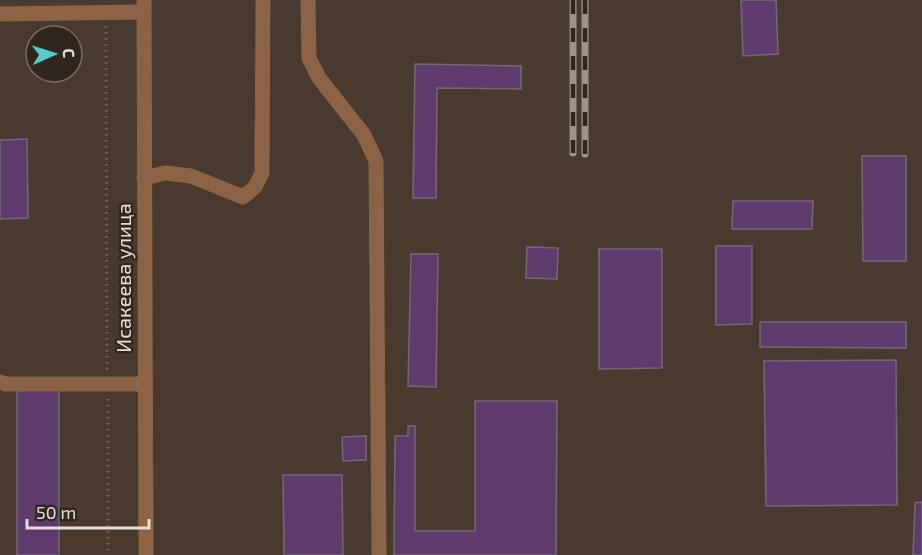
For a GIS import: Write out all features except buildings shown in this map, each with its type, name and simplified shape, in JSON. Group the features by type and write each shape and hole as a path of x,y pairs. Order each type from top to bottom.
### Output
{"street":[{"path":"144,178 165,174 191,177 243,197 255,187 262,173 263,0"},
{"path":"308,0 309,58 319,78 364,135 376,161 379,555"},
{"path":"0,14 144,6"},
{"name":"Исакеева улица","path":"144,6 146,555"},
{"path":"0,382 5,384 146,384"}],"path":[{"path":"106,26 107,376"},
{"path":"108,399 108,555"}],"shaded area":[{"path":"0,0 922,0 922,555 0,555"}],"railway":[{"path":"573,0 573,153"},
{"path":"585,0 585,154"}]}
